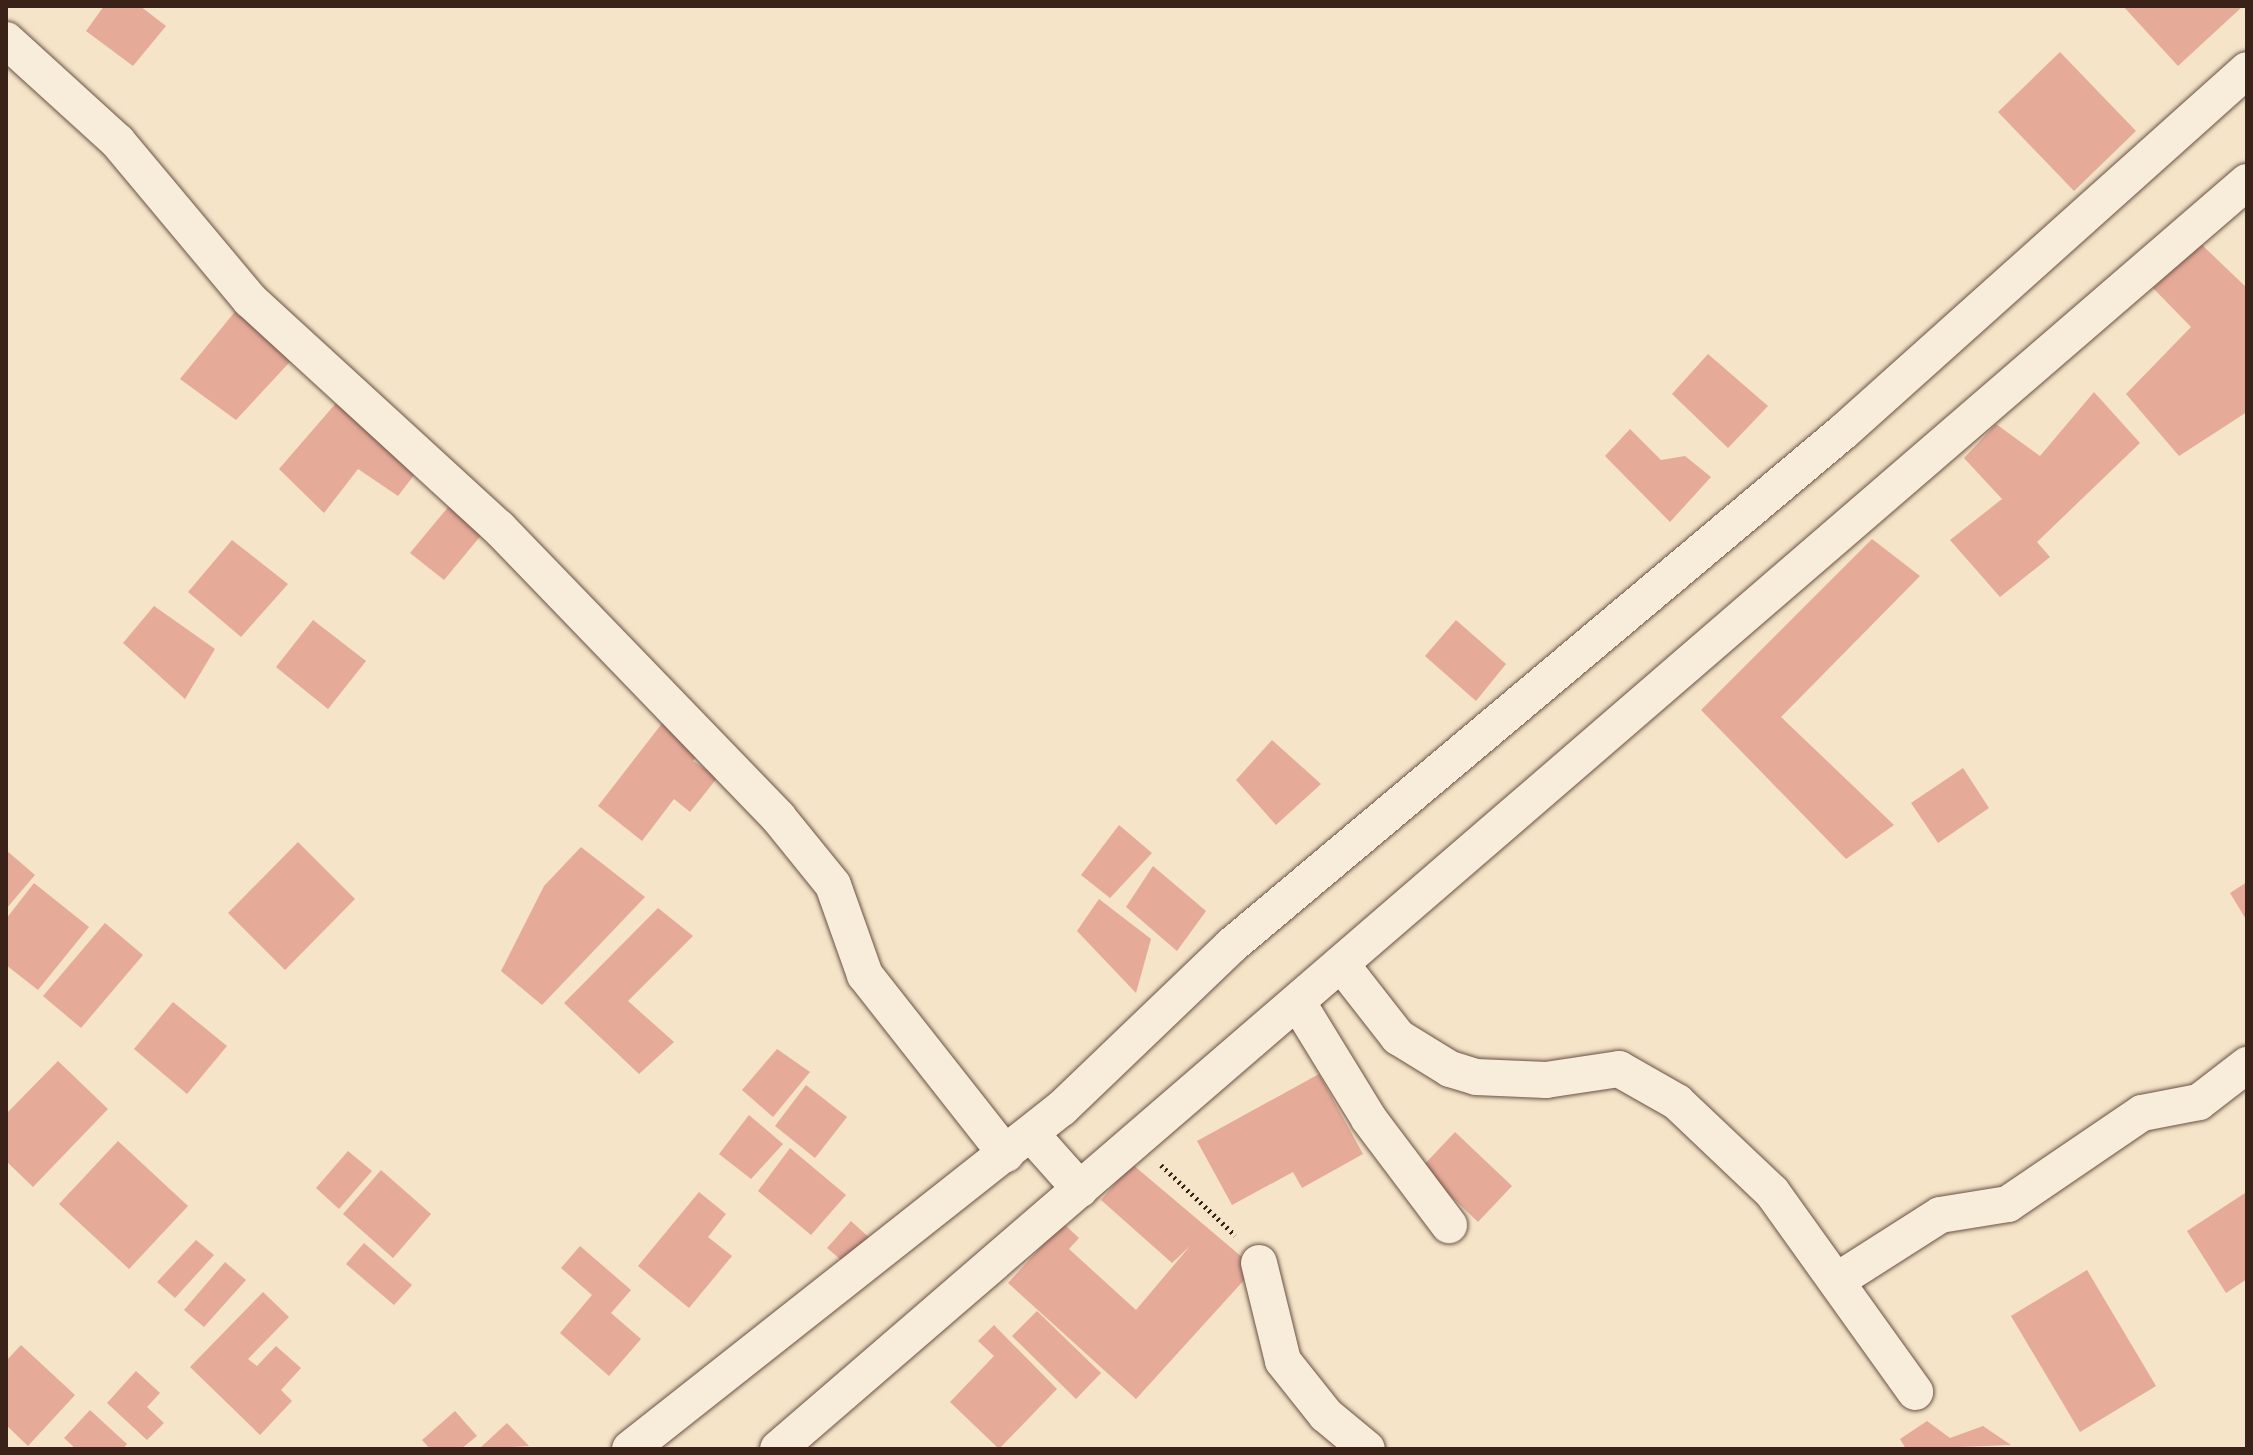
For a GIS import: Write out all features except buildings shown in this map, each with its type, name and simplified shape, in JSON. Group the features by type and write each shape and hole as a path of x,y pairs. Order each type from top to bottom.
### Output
{"street":[{"path":"6,40 133,157 250,300 499,528 778,817 833,885 865,975 1024,1142 1077,1186"},
{"path":"630,1449 1024,1142 1232,945 1843,432 2247,70"},
{"path":"778,1449 1077,1186 1135,1142 1298,1003 2247,182"},
{"path":"1341,964 1398,1037 1450,1069 1476,1077 1546,1080 1619,1069 1643,1077 1772,1192 1838,1280 1915,1392"},
{"path":"1298,1003 1369,1119 1449,1225"},
{"path":"1838,1280 1940,1215 2008,1204 2142,1113 2199,1102 2247,1065"},
{"path":"1259,1263 1283,1361 1326,1415 1367,1449"}],"path":[{"path":"1135,1142 1259,1263"}]}
